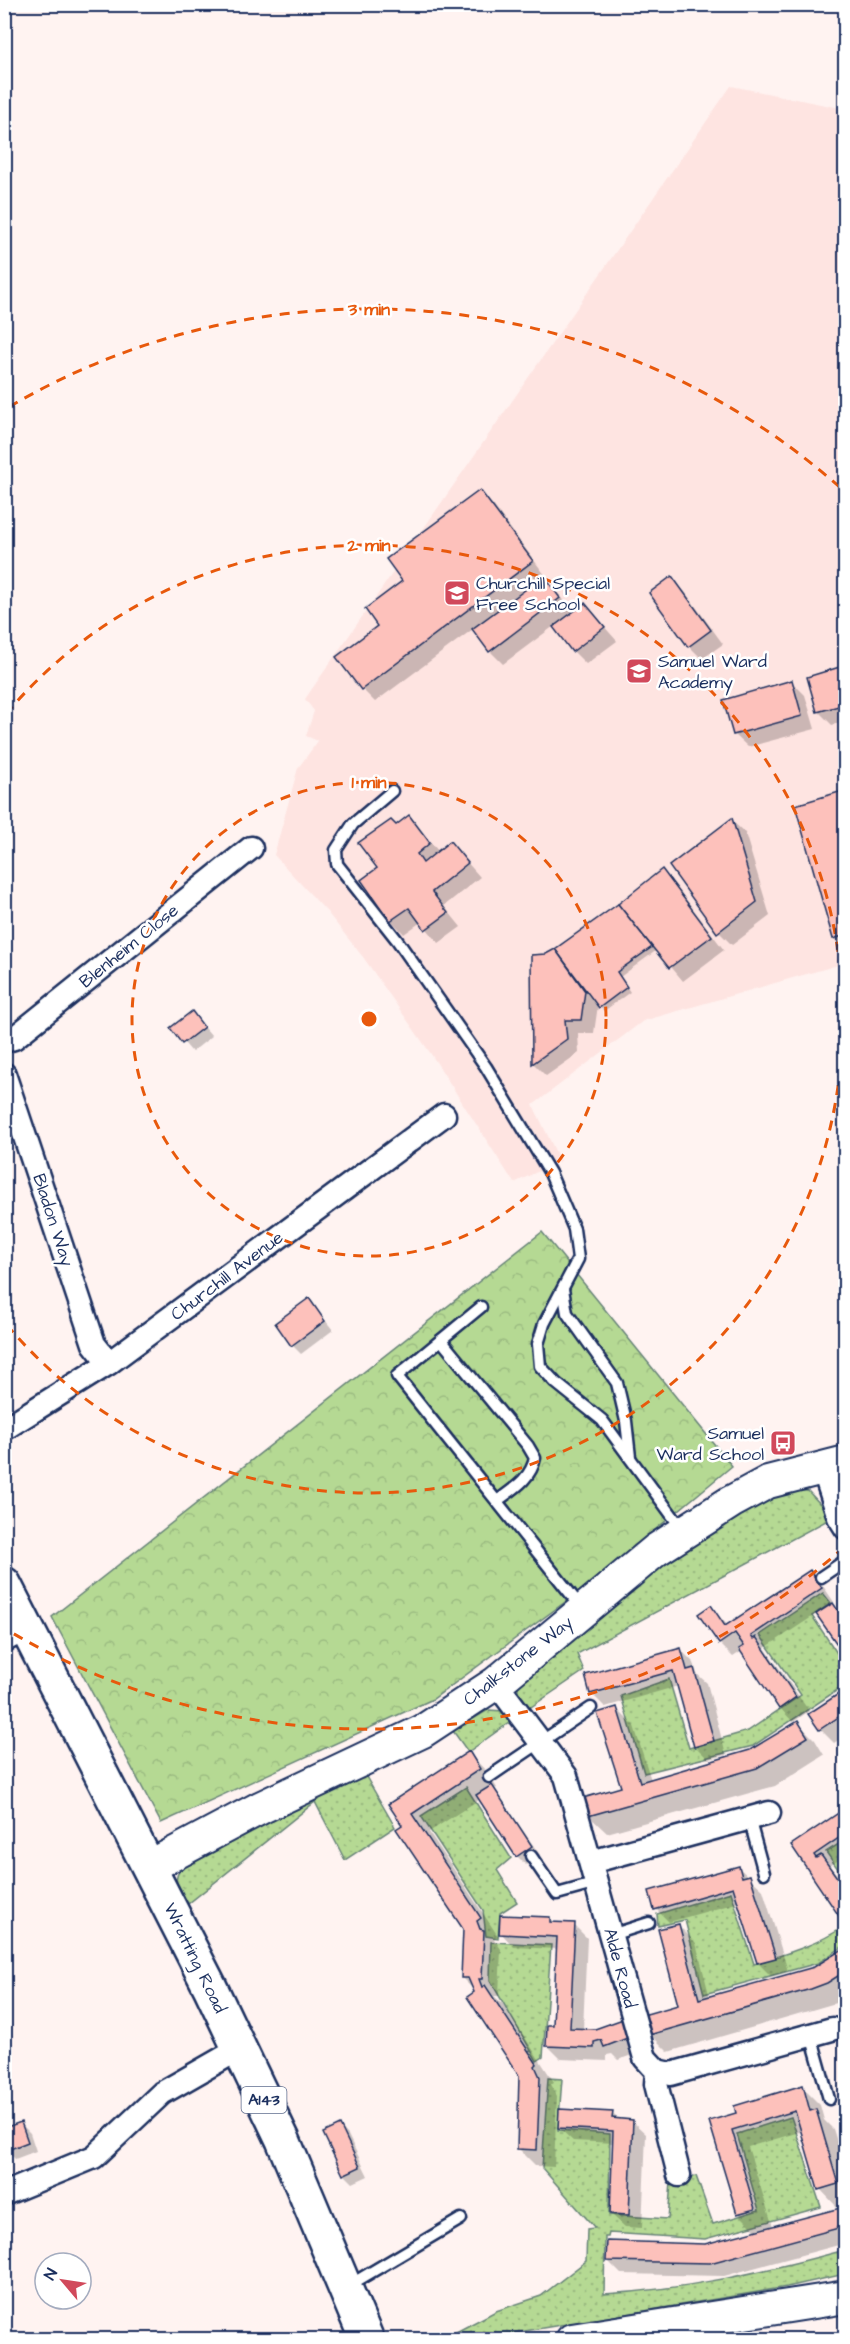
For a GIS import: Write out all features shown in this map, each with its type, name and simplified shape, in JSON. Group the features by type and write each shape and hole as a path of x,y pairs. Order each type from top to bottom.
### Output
{"main road":[{"name":"Wratting Road","path":"4,1584 18,1640 149,1867 283,2140 367,2340"}],"street":[{"name":"Blenheim Close","path":"4,1041 14,1038 251,848"},
{"name":"Bladon Way","path":"4,1074 94,1344 109,1363"},
{"name":"Churchill Avenue","path":"4,1429 109,1363 444,1115"},
{"name":"Chalkstone Way","path":"149,1867 262,1807 423,1731 496,1683 656,1550 683,1531 768,1482 834,1465"},
{"path":"834,1465 838,1517 846,1528"},
{"name":"Alde Road","path":"496,1683 566,1776 645,2058 657,2071 656,2084 679,2175"},
{"path":"594,1872 759,1815"},
{"path":"657,2071 670,2074 822,2032"},
{"path":"4,2194 94,2157 162,2093 239,2049"},
{"path":"572,2340 846,2297"}],"lane":[{"path":"392,791 353,824 336,850 337,864 397,940 486,1067 550,1173 574,1229 578,1259 544,1324 538,1344 540,1366 556,1383 602,1420 683,1531"},
{"path":"563,1289 567,1312 617,1383 626,1421 630,1458"},
{"path":"481,1307 397,1376 584,1610"},
{"path":"441,1340 528,1446 535,1458 533,1468 524,1481 497,1502"},
{"path":"821,1577 846,1560"},
{"path":"489,1777 591,1708"},
{"path":"759,1815 764,1873"},
{"path":"531,1856 557,1894 594,1872"},
{"path":"611,1935 649,1923"},
{"path":"822,2032 829,2099"},
{"path":"346,2287 461,2219"}],"shaded area":[{"name":"Samuel Ward Academy","path":"731,86 845,109 845,963 643,1021 533,1105 560,1161 514,1183 431,1054 363,957 327,912 274,855 298,768 318,741 306,736 314,711 305,699"}],"green space":[{"path":"542,1232 732,1466 591,1583 433,1699 161,1823 52,1617"},
{"path":"788,1490 808,1491 823,1507 828,1520 577,1654 584,1671 528,1709 518,1692 518,1682 699,1532 754,1502"},
{"path":"823,1593 831,1603 812,1616 845,1665 845,1685 753,1746 644,1773 621,1696 669,1679 689,1748 748,1731 801,1695 760,1635"},
{"path":"488,1710 504,1711 513,1720 468,1752 453,1731"},
{"path":"365,1775 395,1827 345,1860 315,1802 184,1907 176,1880 180,1869 191,1857"},
{"path":"466,1787 511,1858 497,1870 517,1902 500,1913 498,1938 486,1936 483,1910 421,1816"},
{"path":"845,1840 845,1879 826,1852"},
{"path":"731,1892 754,1964 812,1944 845,1926 845,1945 818,1963 704,1994 685,1920 658,1926 657,1914"},
{"path":"491,1942 551,1945 543,2057 537,2061 490,1980"},
{"path":"548,2078 562,2079 558,2130 610,2134 609,2215 668,2219 671,2182 696,2176 713,2224 759,2210 737,2134 791,2117 821,2207 705,2239 609,2233 608,2237 605,2237 604,2294 695,2284 845,2250 845,2274 787,2287 519,2332 495,2339 441,2340 496,2311 541,2296 586,2261 587,2229 595,2228 542,2168"}],"building":[{"path":"480,490 533,561 361,690 336,657 377,626 365,609 402,581 386,559"},
{"path":"544,576 560,598 489,652 472,629"},
{"path":"672,576 711,630 688,647 649,593"},
{"path":"585,603 605,627 572,652 553,627"},
{"path":"843,666 846,676 846,704 817,712 807,677"},
{"path":"792,680 802,716 733,735 723,700"},
{"path":"846,790 846,935 833,939 795,805"},
{"path":"409,815 430,843 417,854 423,863 450,841 468,863 432,892 448,913 425,930 409,908 390,921 361,880 377,868 358,843 391,820 396,825"},
{"path":"732,818 757,902 717,933 669,866"},
{"path":"662,869 712,936 669,968 618,904"},
{"path":"618,904 652,947 617,972 627,987 599,1008 555,949"},
{"path":"555,949 585,991 581,1020 565,1020 567,1039 532,1064 531,955 546,954"},
{"path":"192,1011 204,1027 182,1044 170,1028"},
{"path":"309,1298 325,1321 291,1346 275,1323"},
{"path":"810,1570 822,1588 751,1636 753,1639 756,1637 796,1697 779,1709 739,1649 744,1646 735,1633 719,1644 698,1614 711,1605 725,1626"},
{"path":"833,1603 846,1622 846,1657 816,1614"},
{"path":"681,1648 687,1670 694,1668 714,1741 694,1747 673,1671 590,1694 585,1675"},
{"path":"846,1689 846,1712 819,1730 808,1714"},
{"path":"617,1707 640,1782 750,1750 798,1721 808,1737 757,1768 588,1816 583,1798 621,1787 597,1713"},
{"path":"469,1751 480,1769 412,1814 481,1918 477,1921 480,1929 484,1930 482,1979 479,1979 482,1987 485,1985 537,2064 535,2066 540,2077 537,2150 517,2149 519,2076 467,1997 474,1992 468,1978 461,1978 463,1929 396,1829 402,1825 388,1804"},
{"path":"492,1785 532,1846 516,1857 476,1795"},
{"path":"846,1808 846,1833 814,1855 816,1858 821,1855 846,1890 845,1925 791,1845"},
{"path":"739,1866 742,1877 750,1875 776,1958 757,1963 733,1887 654,1910 649,1891"},
{"path":"500,1915 550,1917 550,1922 575,1923 570,2028 595,2029 623,2019 630,2037 604,2047 601,2040 594,2042 594,2048 546,2046 547,2025 553,2025 557,1937 499,1934"},
{"path":"679,1924 699,1999 814,1967 846,1947 846,1971 827,1983 811,1989 649,2035 643,2015 678,2005 658,1929"},
{"path":"803,2085 810,2111 816,2109 838,2184 818,2190 795,2111 732,2130 755,2209 737,2214 709,2121 736,2113 734,2106"},
{"path":"559,2109 613,2112 612,2118 633,2120 629,2215 610,2214 613,2131 558,2128"},
{"path":"21,2122 28,2142 5,2151 4,2128"},
{"path":"340,2125 360,2167 343,2175 323,2133"},
{"path":"844,2207 846,2226 710,2263 606,2261 607,2241 705,2244"},
{"path":"846,2334 846,2340 820,2340 820,2338"}],"place":[{"name":"Churchill Special Free School","path":"457,593"},
{"name":"Samuel Ward Academy","path":"639,671"},
{"name":"Samuel Ward School","path":"783,1443"}]}
